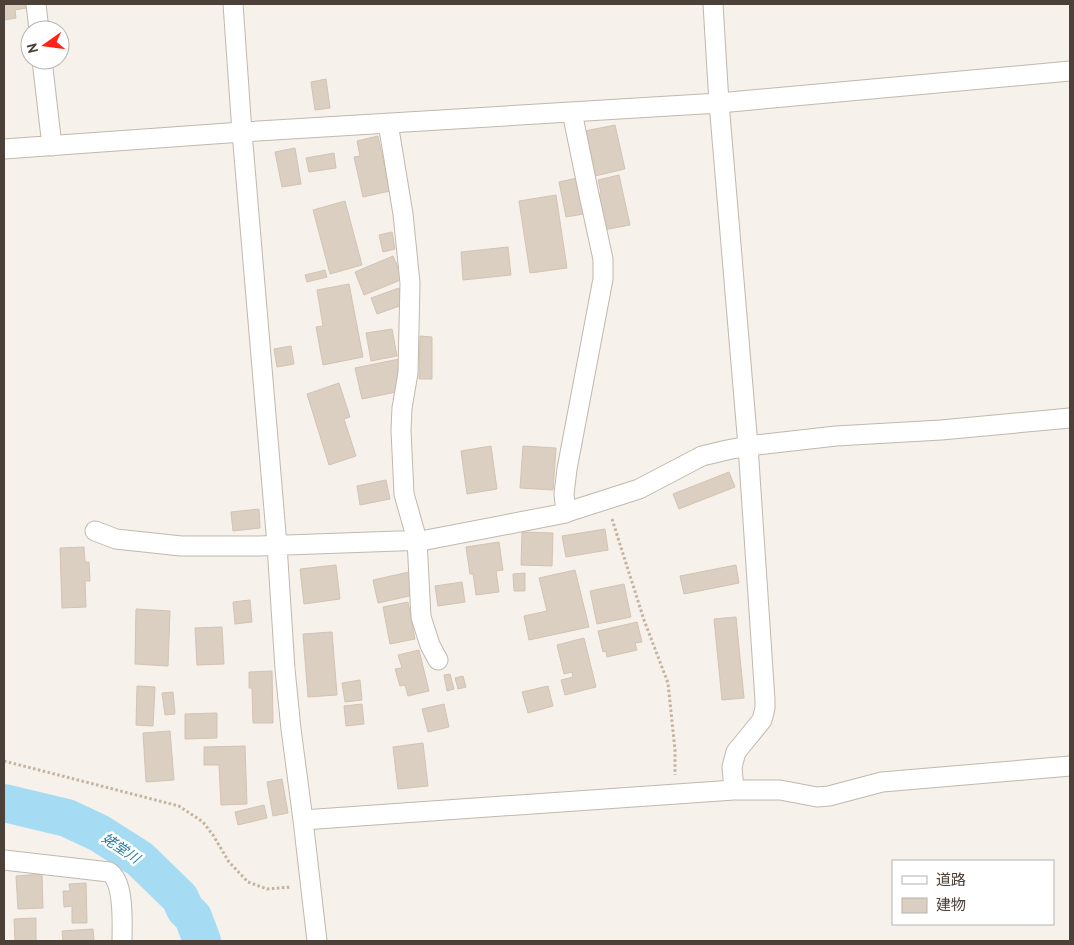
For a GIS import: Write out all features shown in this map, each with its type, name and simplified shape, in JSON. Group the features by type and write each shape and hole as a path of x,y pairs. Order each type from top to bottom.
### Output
{"street":[{"path":"36,4 38,20"},
{"path":"233,4 277,545 285,669 317,941"},
{"path":"713,4 719,103 748,446 765,708 762,720 736,752 732,767 734,790"},
{"path":"43,70 52,146"},
{"path":"4,149 242,132 719,103 1070,71"},
{"path":"566,512 564,494 567,469 603,280 603,259 572,112"},
{"path":"388,123 403,214 410,283 408,373 402,408 401,430 404,494 417,540 421,617 430,645 438,660"},
{"path":"95,531 116,539 182,546 259,546 435,538 566,512 639,488 702,456 748,446 836,436 941,430 1070,418"},
{"path":"303,820 734,790 780,790 817,797 829,796 882,782 1070,766"},
{"path":"4,860 113,874 119,891 122,941"}],"path":[{"path":"607,499 615,531 644,620 668,683 676,750 675,793"},
{"path":"4,761 179,806 203,822 229,862 248,882 267,889 311,886"}],"building":[{"path":"4,4 31,4 32,7 15,10 16,18 4,20"},
{"path":"326,79 330,108 315,110 311,82"},
{"path":"615,125 625,169 595,176 585,131"},
{"path":"378,136 390,191 363,197 354,157 360,156 357,141"},
{"path":"295,148 301,184 282,187 275,152"},
{"path":"334,153 336,168 309,172 306,158"},
{"path":"619,175 630,225 603,230 595,194 601,193 598,180"},
{"path":"577,178 584,214 566,217 559,182"},
{"path":"556,195 567,268 530,273 519,201"},
{"path":"345,201 362,265 330,274 313,210"},
{"path":"392,232 395,249 383,252 379,235"},
{"path":"508,247 511,275 463,280 461,252"},
{"path":"393,256 403,279 364,295 355,272"},
{"path":"325,270 327,277 307,282 305,275"},
{"path":"349,284 363,357 323,365 316,327 323,326 317,290"},
{"path":"399,288 405,304 377,314 371,298"},
{"path":"392,329 397,356 371,361 366,333"},
{"path":"420,336 432,337 432,379 419,379"},
{"path":"291,346 294,364 277,367 274,349"},
{"path":"399,359 402,373 397,375 401,391 362,399 355,368"},
{"path":"339,383 350,417 344,419 356,456 329,465 307,394"},
{"path":"491,446 497,489 467,494 461,451"},
{"path":"523,446 556,448 553,490 520,488"},
{"path":"729,472 735,487 679,509 673,494"},
{"path":"386,480 390,499 360,505 357,486"},
{"path":"259,509 260,528 233,531 231,512"},
{"path":"605,529 608,550 566,557 562,536"},
{"path":"522,532 553,533 552,566 521,565"},
{"path":"499,542 503,570 496,571 499,592 476,595 473,574 470,574 466,547"},
{"path":"84,547 85,562 89,562 90,581 85,581 86,607 62,608 60,548"},
{"path":"336,565 340,599 304,604 300,569"},
{"path":"736,565 739,583 684,594 680,576"},
{"path":"575,570 589,627 529,640 524,616 547,611 539,578"},
{"path":"409,572 414,595 378,603 373,580"},
{"path":"525,573 525,591 514,591 513,574"},
{"path":"462,582 465,602 438,606 435,586"},
{"path":"624,584 631,617 597,624 590,591"},
{"path":"250,600 252,622 235,624 233,602"},
{"path":"408,602 415,639 390,644 383,607"},
{"path":"136,609 170,611 168,666 135,664"},
{"path":"736,617 744,698 722,700 714,619"},
{"path":"637,622 642,642 635,643 637,650 607,657 606,651 603,652 598,631"},
{"path":"222,627 224,664 197,665 195,628"},
{"path":"332,632 337,695 308,697 303,634"},
{"path":"584,638 596,687 565,695 561,680 573,677 572,672 564,674 557,645"},
{"path":"419,650 429,691 408,696 405,685 400,686 395,669 402,668 398,655"},
{"path":"272,671 273,723 253,723 252,688 249,688 249,672"},
{"path":"450,674 454,689 447,691 444,675"},
{"path":"463,676 466,687 458,689 455,678"},
{"path":"360,680 362,700 345,702 342,683"},
{"path":"137,686 155,687 153,726 136,725"},
{"path":"548,686 553,706 528,713 522,692"},
{"path":"173,692 175,714 165,715 162,693"},
{"path":"362,704 364,724 346,726 344,706"},
{"path":"444,704 449,727 428,732 422,709"},
{"path":"217,713 217,738 185,739 185,714"},
{"path":"170,731 174,780 146,782 143,733"},
{"path":"423,743 428,786 398,789 393,747"},
{"path":"245,746 247,804 221,805 219,765 204,765 204,747"},
{"path":"282,779 288,813 273,816 267,782"},
{"path":"264,805 267,818 238,825 235,812"},
{"path":"42,874 43,908 18,909 16,876"},
{"path":"86,883 87,923 72,923 72,906 64,907 63,891 70,891 69,884"},
{"path":"36,918 36,941 15,941 14,919"},
{"path":"93,929 94,941 63,941 62,931"}],"waterway":[{"name":"姥堂川","path":"4,803 67,818 99,833 140,859 180,898 185,909 193,917 202,941"}]}
